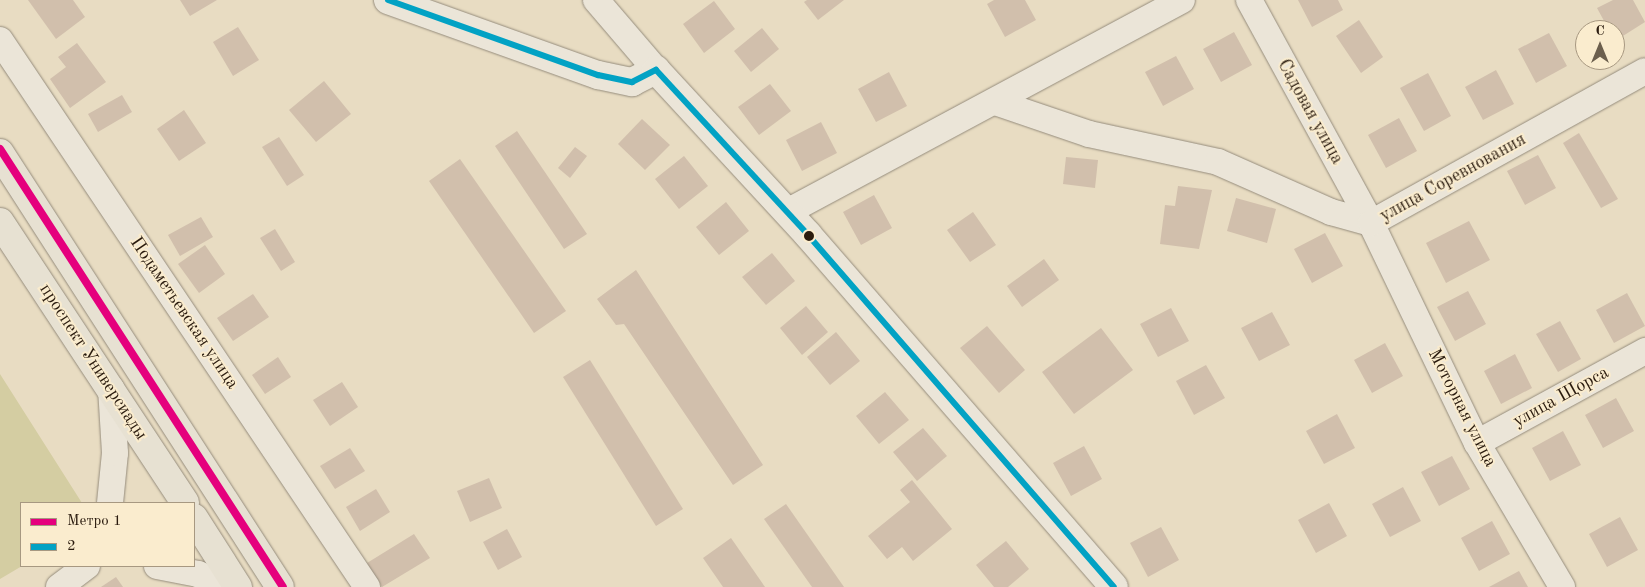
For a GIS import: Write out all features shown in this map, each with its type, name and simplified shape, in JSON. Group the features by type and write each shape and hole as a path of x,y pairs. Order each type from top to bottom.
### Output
{"main road":[{"name":"проспект Универсиады","path":"0,153 280,587"},
{"name":"проспект Универсиады","path":"0,222 184,502"},
{"path":"195,520 238,587"}],"street":[{"path":"388,0 598,75 632,82 656,70"},
{"path":"596,0 656,70 787,212 1114,587"},
{"path":"787,212 1182,0"},
{"name":"Садовая улица","path":"1249,0 1370,223"},
{"name":"Подаметьевская улица","path":"0,40 367,587"},
{"name":"улица Соревнования","path":"994,102 1089,134 1218,162 1331,212 1370,223 1645,71"},
{"name":"Моторная улица","path":"1370,223 1477,443 1562,587"},
{"name":"улица Щорса","path":"1477,443 1645,351"},
{"path":"110,502 115,453 111,388"},
{"path":"59,587 86,567"},
{"path":"161,567 198,574 227,587"}],"shaded area":[{"path":"0,374 81,502 20,502 20,567 0,579"}],"building":[{"path":"28,0 73,0 85,17 56,39"},
{"path":"180,0 217,0 190,16"},
{"path":"807,0 844,0 818,20 804,2"},
{"path":"994,0 1025,0 1036,20 1005,37 987,4"},
{"path":"1298,0 1338,0 1343,10 1312,27"},
{"path":"1613,0 1633,0 1645,22 1625,35 1625,20 1604,20 1597,8"},
{"path":"714,1 735,29 704,53 683,24"},
{"path":"1359,20 1383,57 1361,73 1336,36"},
{"path":"238,27 259,60 233,76 213,42"},
{"path":"762,28 779,49 751,72 734,51"},
{"path":"1234,32 1252,65 1221,82 1203,49"},
{"path":"1549,33 1567,66 1536,83 1518,49"},
{"path":"77,43 106,82 70,108 50,79 66,67 58,57"},
{"path":"1176,56 1194,89 1163,106 1145,72"},
{"path":"1496,70 1514,104 1483,120 1465,87"},
{"path":"889,72 907,106 876,122 858,89"},
{"path":"1428,73 1451,116 1424,131 1400,88"},
{"path":"324,81 351,114 316,142 289,110"},
{"path":"770,84 791,111 759,135 738,107"},
{"path":"122,95 132,112 98,132 88,114"},
{"path":"184,110 206,143 179,161 157,129"},
{"path":"1399,118 1417,151 1386,168 1368,135"},
{"path":"642,119 670,145 645,170 618,144"},
{"path":"821,122 837,153 802,171 786,140"},
{"path":"517,131 587,234 564,249 495,146"},
{"path":"1579,133 1618,199 1601,208 1563,143"},
{"path":"279,137 304,175 287,186 262,147"},
{"path":"575,147 587,156 570,178 558,168"},
{"path":"1538,155 1556,188 1525,205 1507,171"},
{"path":"684,156 708,186 679,209 655,179"},
{"path":"1066,157 1098,160 1095,188 1063,184"},
{"path":"460,159 566,311 534,333 429,181"},
{"path":"1178,186 1212,190 1199,249 1160,244 1165,205 1175,206"},
{"path":"874,195 892,228 861,245 843,212"},
{"path":"1236,198 1276,209 1267,243 1227,231"},
{"path":"726,202 749,231 719,255 696,227"},
{"path":"973,212 996,245 970,262 947,230"},
{"path":"201,217 213,237 180,256 168,235"},
{"path":"1469,221 1490,260 1446,283 1426,243"},
{"path":"275,229 295,262 281,271 260,238"},
{"path":"1325,233 1343,266 1312,283 1294,249"},
{"path":"205,245 225,274 199,293 178,264"},
{"path":"772,253 795,281 766,305 742,277"},
{"path":"1044,259 1059,280 1022,307 1007,286"},
{"path":"636,270 763,465 733,485 624,324 616,325 597,299"},
{"path":"1468,291 1486,324 1455,341 1437,307"},
{"path":"1627,293 1645,326 1614,343 1596,310"},
{"path":"253,294 269,317 233,341 217,318"},
{"path":"806,306 828,332 802,355 780,328"},
{"path":"1171,308 1189,341 1158,357 1140,324"},
{"path":"1272,312 1290,345 1259,361 1241,328"},
{"path":"1560,321 1581,359 1558,372 1536,334"},
{"path":"987,326 1025,370 999,393 960,348"},
{"path":"1101,328 1133,370 1074,414 1042,372"},
{"path":"836,332 860,361 830,385 807,357"},
{"path":"1385,343 1403,376 1372,393 1354,360"},
{"path":"1515,354 1532,388 1501,404 1484,371"},
{"path":"278,357 291,377 265,394 252,375"},
{"path":"590,360 683,509 656,526 563,377"},
{"path":"1206,365 1225,398 1194,415 1176,381"},
{"path":"342,382 358,407 330,426 313,400"},
{"path":"885,392 909,420 879,444 856,416"},
{"path":"1616,398 1634,431 1603,448 1585,415"},
{"path":"1337,414 1355,448 1324,464 1306,431"},
{"path":"923,428 947,456 917,481 893,452"},
{"path":"1563,431 1581,465 1550,481 1532,448"},
{"path":"1084,446 1102,479 1071,496 1053,463"},
{"path":"350,448 365,471 335,489 320,466"},
{"path":"1452,456 1470,489 1439,506 1421,472"},
{"path":"489,478 502,508 470,522 457,491"},
{"path":"912,480 952,529 913,561 902,547 887,559 868,536 910,502 900,490"},
{"path":"1403,487 1421,521 1390,537 1372,504"},
{"path":"376,489 390,512 360,531 346,507"},
{"path":"1329,503 1347,536 1316,553 1298,520"},
{"path":"786,504 844,587 812,587 764,519"},
{"path":"1620,517 1638,550 1607,567 1589,534"},
{"path":"1492,521 1510,554 1479,571 1461,538"},
{"path":"1161,527 1179,560 1148,577 1130,543"},
{"path":"507,529 522,557 498,570 483,542"},
{"path":"414,534 430,558 382,587 367,563"},
{"path":"731,538 765,587 723,587 703,558"},
{"path":"1006,541 1029,569 1008,587 994,587 976,565"},
{"path":"1519,571 1528,587 1489,587"},
{"path":"116,577 123,587 101,587"}],"metro line":[{"name":"1","path":"0,149 283,587"}],"transit line":[{"name":"2","path":"388,0 598,75 632,82 656,70"},
{"name":"2","path":"656,70 808,235 1114,587"}]}
